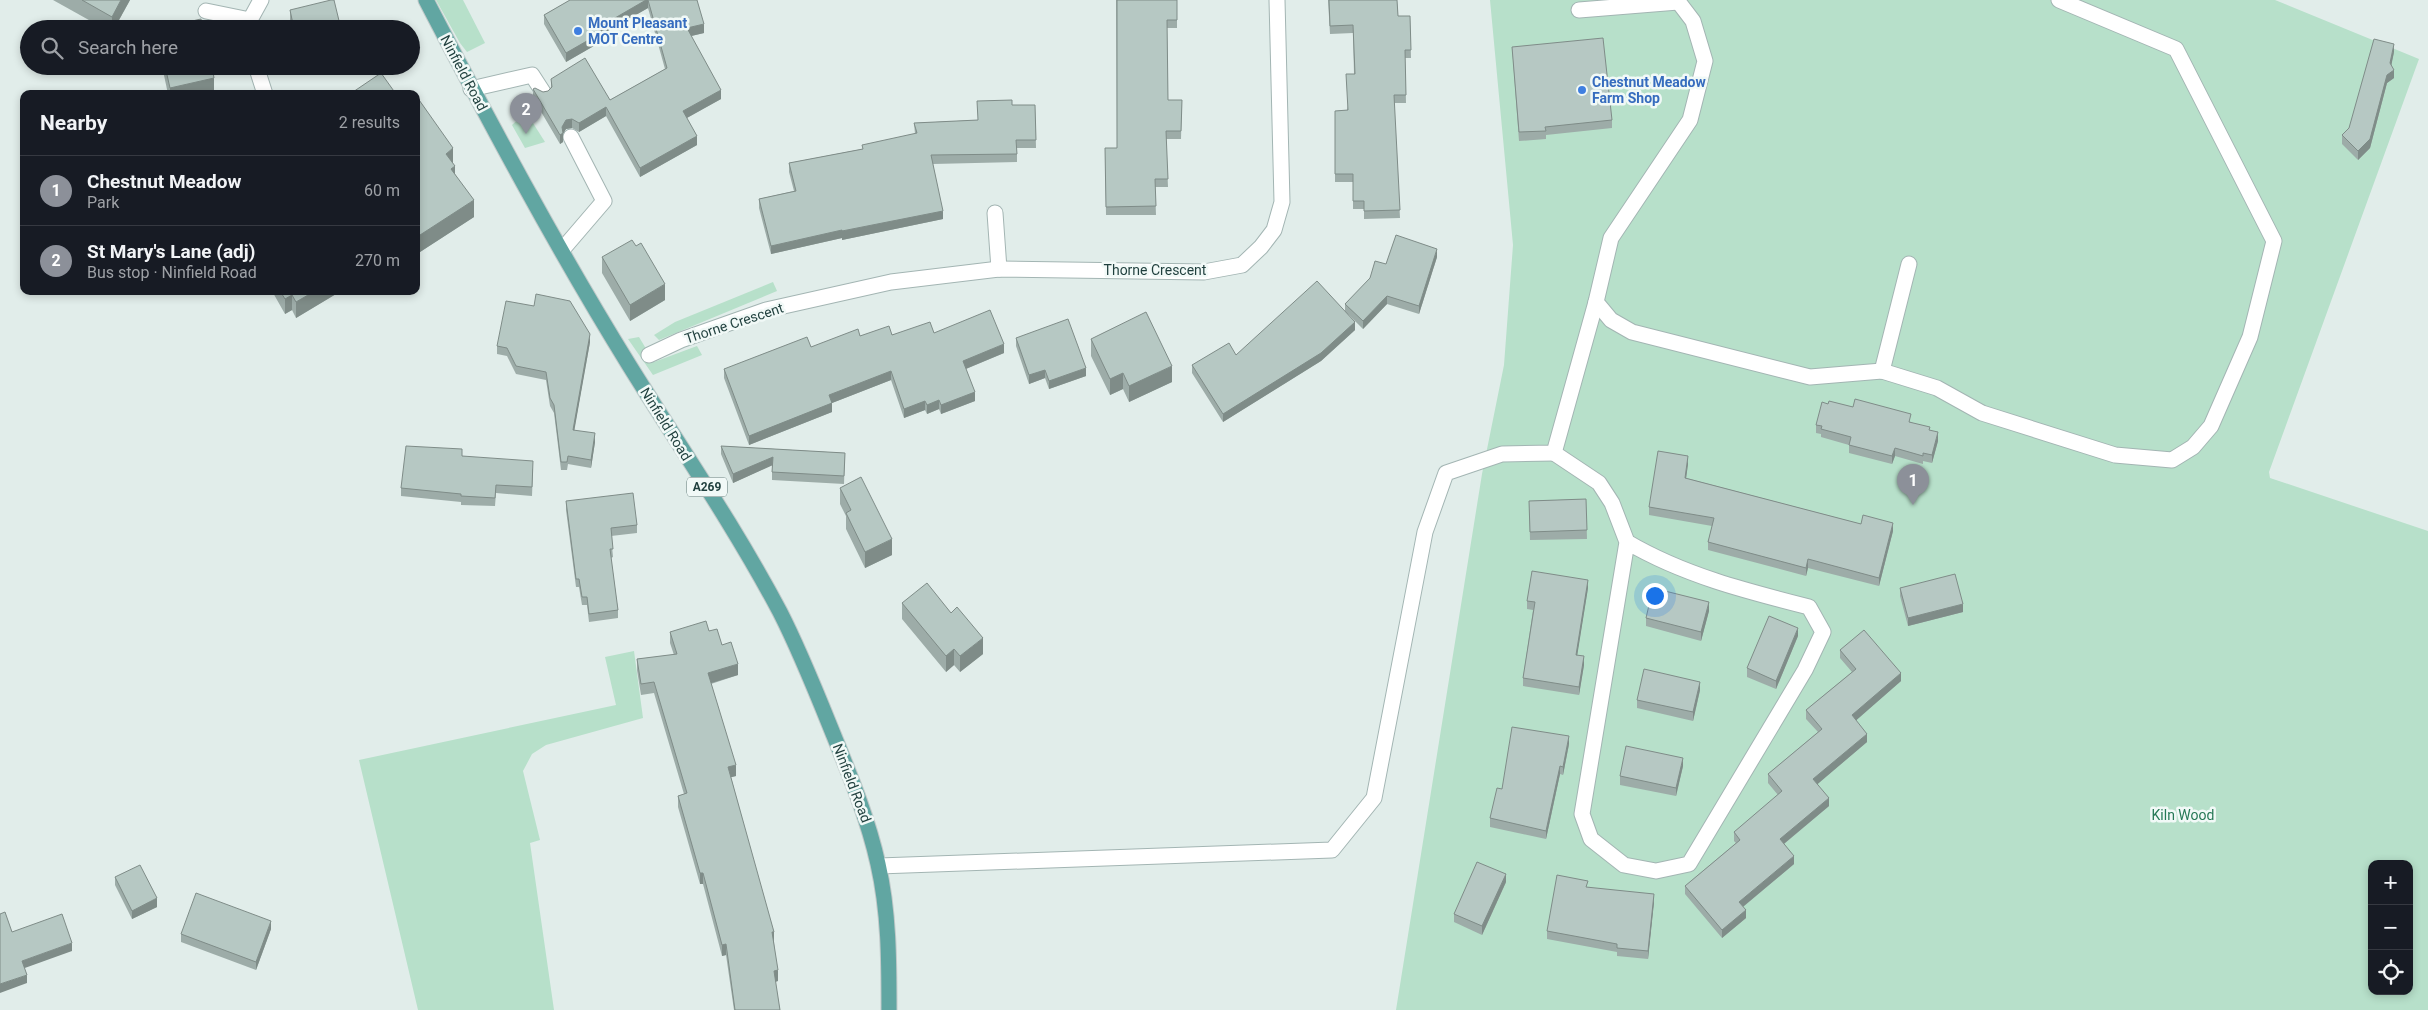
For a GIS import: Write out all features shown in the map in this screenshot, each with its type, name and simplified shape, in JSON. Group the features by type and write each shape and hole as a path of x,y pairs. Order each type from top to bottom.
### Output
{"main road":[{"name":"Ninfield Road","path":"426,0 471,88 562,250 629,364 710,492 780,612 815,690 866,818 879,866 890,942 888,1010"}],"street":[{"path":"252,20 260,0"},
{"name":"Thorne Crescent","path":"649,355 681,340 766,310 891,282 998,269 1204,272 1242,265 1261,247 1274,230 1282,202 1277,0"},
{"path":"1596,302 1611,320 1632,332 1810,377 1882,371 1937,388 1982,413 2115,455 2172,460 2194,447 2211,426 2250,337 2274,241 2176,49 2059,0"},
{"path":"1554,453 1596,302 1611,238 1690,120 1705,61 1693,21 1677,1 1579,10"},
{"path":"206,11 234,20"},
{"path":"259,75 264,90"},
{"path":"471,88 532,75 544,92"},
{"path":"562,250 604,201 571,137"},
{"path":"995,213 998,269"},
{"path":"1882,371 1909,264"},
{"path":"879,866 1332,850 1374,798 1425,532 1446,473 1502,454 1554,453 1599,482 1612,503 1627,542 1582,814 1591,839 1624,865 1656,871 1689,864 1805,670 1823,632 1809,607 1742,590 1656,559 1627,542"}],"green space":[{"path":"436,0 463,0 485,43 467,52"},
{"name":"Kiln Wood","path":"1490,0 2275,0 2419,59 2269,472 2270,478 2428,531 2428,1010 1396,1010 1482,474 1504,365 1513,245"},
{"path":"526,112 545,142 525,148 512,125"},
{"path":"773,282 777,291 659,340 654,335 675,322"},
{"path":"639,337 654,362 697,346 702,355 653,375 628,339"},
{"path":"634,651 643,718 546,745 532,754 523,771 540,840 530,843 554,1010 418,1010 359,760 616,705 605,657"}],"building":[{"path":"82,0 121,0 112,17"},
{"path":"334,0 339,20 292,20 290,10"},
{"name":"Mount Pleasant MOT Centre","path":"570,0 646,0 596,29 599,34 566,53 544,15"},
{"path":"648,0 697,0 704,24 687,28 721,90 683,111 697,136 640,168 606,107 579,123 572,119 566,120 562,127 563,133 560,135 533,89 535,88 543,92 548,91 552,87 551,79 585,58 610,100 667,68"},
{"path":"1117,0 1177,0 1177,20 1167,20 1168,100 1182,100 1181,131 1166,131 1168,179 1155,179 1156,206 1106,207 1105,148 1117,148"},
{"path":"1329,0 1397,0 1398,16 1410,16 1411,50 1405,50 1406,95 1394,95 1400,210 1364,211 1364,201 1353,201 1353,174 1335,174 1335,111 1348,110 1346,74 1355,74 1353,25 1330,26"},
{"path":"1603,38 1612,120 1545,127 1546,131 1519,132 1512,47"},
{"path":"2374,39 2394,44 2390,63 2394,70 2387,75 2370,139 2358,151 2342,135 2349,128"},
{"path":"167,75 214,75 214,78 170,88"},
{"path":"378,75 382,75 393,90 356,90"},
{"path":"1012,100 1012,105 1035,105 1036,140 1016,140 1017,154 931,155 943,211 842,230 771,246 759,199 796,191 789,163 863,149 862,145 917,133 914,123 978,120 977,101"},
{"path":"420,101 453,148 446,154 455,166 451,169 474,200 420,235"},
{"path":"1396,235 1437,249 1419,306 1387,296 1363,321 1345,304 1370,278 1375,261 1386,264"},
{"path":"632,240 636,246 641,243 665,284 630,305 602,257"},
{"path":"1317,281 1355,322 1321,353 1223,414 1192,365 1229,343 1236,355"},
{"path":"536,294 570,301 590,334 573,430 595,433 591,460 568,456 567,462 561,462 554,405 550,398 546,372 516,366 507,348 497,346 506,301 534,306"},
{"path":"282,295 292,295 285,299"},
{"path":"292,295 308,295 296,302"},
{"path":"990,310 1004,344 963,361 975,392 941,405 939,400 927,405 925,401 904,409 891,371 829,395 832,403 749,436 724,369 807,337 811,347 858,329 860,336 889,326 892,335 930,322 934,333"},
{"path":"1146,312 1172,366 1129,386 1123,373 1110,379 1091,339"},
{"path":"1068,319 1086,368 1049,381 1045,370 1029,375 1016,338"},
{"path":"1855,399 1911,414 1909,422 1930,427 1929,430 1938,432 1932,455 1923,453 1923,456 1895,448 1892,456 1849,445 1851,437 1821,429 1822,426 1816,425 1822,402 1828,404 1829,401 1853,407"},
{"path":"406,446 462,449 462,456 533,461 532,487 496,485 495,498 461,496 461,494 401,488"},
{"path":"721,446 845,453 844,476 772,472 773,457 733,474"},
{"path":"1658,451 1688,456 1685,478 1861,524 1863,515 1893,523 1879,578 1808,559 1806,568 1708,542 1714,518 1649,507"},
{"path":"861,477 892,539 865,552 846,513 851,510 840,488"},
{"path":"633,493 637,525 611,528 613,549 610,549 618,610 589,614 587,597 582,597 579,579 576,579 566,501"},
{"path":"1586,499 1587,530 1530,532 1529,501"},
{"path":"1532,571 1588,580 1576,655 1584,656 1579,687 1523,678 1535,602 1527,601"},
{"path":"1955,574 1963,604 1908,618 1900,588"},
{"path":"927,583 951,613 957,607 983,638 960,656 954,649 946,656 902,603"},
{"path":"1653,588 1709,602 1701,632 1646,618"},
{"path":"1769,616 1798,628 1776,681 1747,668"},
{"path":"706,621 709,631 717,629 722,645 731,642 738,664 708,673 736,765 728,767 774,932 772,932 778,970 774,971 780,1010 735,1010 726,944 722,945 703,873 700,873 678,796 687,793 654,682 641,684 637,659 677,654 670,632"},
{"path":"1864,630 1901,673 1852,715 1867,734 1813,779 1829,798 1780,839 1794,856 1739,902 1746,910 1722,930 1685,886 1740,840 1734,832 1782,791 1768,774 1822,729 1806,710 1856,669 1840,650"},
{"path":"1644,669 1700,682 1693,712 1637,700"},
{"path":"1512,727 1569,736 1563,767 1560,766 1546,831 1490,818 1497,788 1502,789"},
{"path":"1626,746 1683,758 1676,788 1620,776"},
{"path":"1477,862 1506,874 1482,926 1454,914"},
{"path":"140,865 157,898 132,911 115,877"},
{"path":"1557,875 1588,881 1586,887 1654,894 1648,951 1617,948 1617,944 1547,931"},
{"path":"196,893 271,921 256,962 181,934"},
{"path":"5,912 12,932 62,914 72,943 22,961 27,975 0,984 0,914"}],"place":[{"name":"Mount Pleasant MOT Centre","path":"578,31"},
{"name":"Chestnut Meadow Farm Shop","path":"1582,90"},
{"name":"St Mary's Lane (adj)","path":"526,134"},
{"name":"Chestnut Meadow","path":"1913,505"}]}
